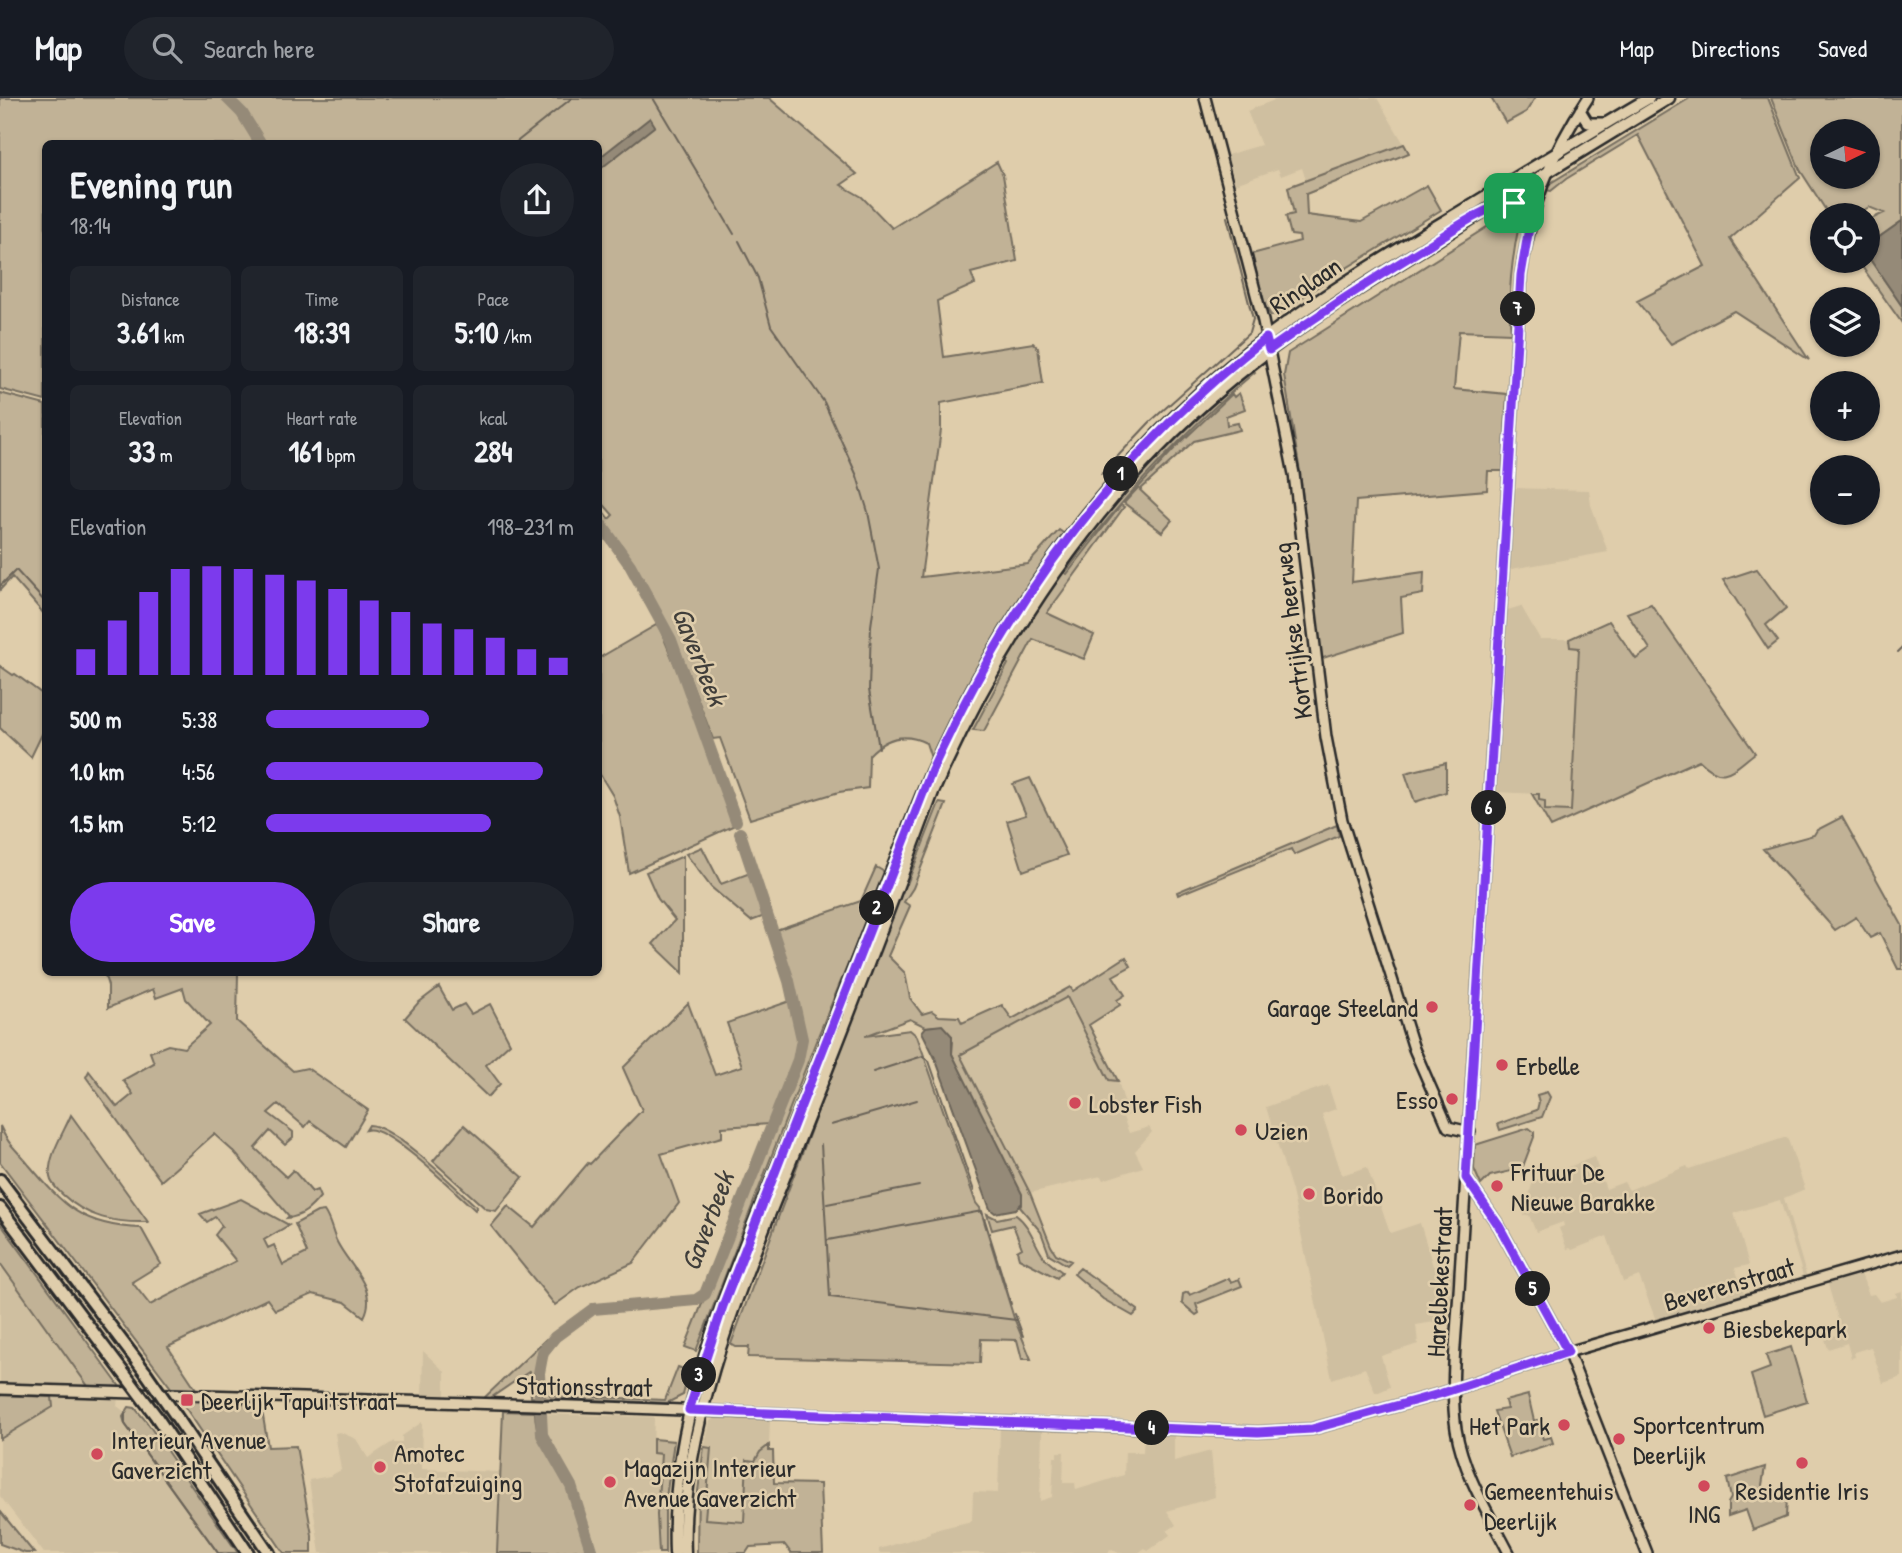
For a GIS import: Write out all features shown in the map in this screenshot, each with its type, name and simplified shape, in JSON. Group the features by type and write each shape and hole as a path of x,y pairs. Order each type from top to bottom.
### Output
{"highway":[{"path":"0,1180 146,1373 269,1553"},
{"path":"0,1209 156,1416 248,1553"}],"main road":[{"path":"1547,168 1554,155 1649,98"},
{"path":"1547,168 1670,98"},
{"name":"Ringlaan","path":"675,1553 676,1503 689,1410 723,1306 932,770 973,684 1029,593 1092,507 1160,432 1266,338 1365,270 1547,168"},
{"name":"Ringlaan","path":"685,1553 687,1499 703,1411 735,1304 933,792 958,734 1031,607 1080,540 1144,464 1220,389 1269,350 1350,294 1489,208 1547,168"}],"street":[{"name":"Kortrijkse heerweg","path":"1205,98 1269,350 1294,474 1326,737 1342,820 1417,1059 1448,1127 1470,1132"},
{"path":"1554,155 1588,98"},
{"path":"1580,110 1588,123 1607,123"},
{"name":"Harelbekestraat","path":"1509,1553 1485,1508 1463,1455 1456,1430 1454,1389 1521,275 1530,222 1547,168"},
{"path":"1489,208 1505,203 1518,204 1525,209 1530,222"},
{"path":"1466,1178 1499,1226 1568,1352 1647,1553"},
{"name":"Beverenstraat","path":"1454,1389 1568,1352 1902,1255"},
{"name":"Stationsstraat","path":"0,1389 689,1410 1270,1432 1312,1429 1454,1389"}],"shaded area":[{"path":"0,98 769,98 857,174 841,185 862,197 892,228 997,162 1003,175 1017,261 971,273 975,284 937,301 944,357 1033,343 1038,348 1043,383 941,403 941,430 921,577 1028,564 1059,530 1066,535 994,645 932,761 926,743 910,738 895,738 869,755 868,788 839,792 750,819 720,738 713,739 675,639 602,520 602,510 609,519 613,515 602,503 602,140 42,140 42,400 0,389"},
{"path":"1279,98 1377,98 1404,144 1306,180 1302,168 1281,176 1278,169 1235,184 1227,155 1261,145 1247,111"},
{"path":"1491,98 1535,98 1526,112 1506,123"},
{"path":"1690,98 1768,98 1800,178 1730,239 1809,360 1734,311 1671,344 1637,301 1705,266 1638,135 1551,191 1546,190 1549,184"},
{"path":"1771,98 1902,98 1902,221 1880,236 1880,215 1884,213 1880,211 1880,203 1821,203 1812,189 1880,189 1880,119 1810,119 1810,186 1800,170"},
{"path":"650,118 655,126 602,168 602,156"},
{"path":"1404,144 1409,153 1306,194 1307,215 1361,222 1427,185 1441,210 1327,280 1279,314 1271,316 1264,304 1252,254 1300,241 1299,236 1291,235 1286,216 1294,214 1288,187"},
{"path":"1509,213 1520,220 1511,276 1511,333 1459,331 1454,389 1507,394 1503,471 1488,471 1487,490 1356,501 1352,582 1424,572 1423,594 1401,598 1403,633 1320,659 1300,472 1284,375 1288,353"},
{"path":"1902,221 1902,306 1879,273 1880,236"},
{"path":"1867,273 1879,273 1902,306 1902,323 1880,292 1880,287 1876,287"},
{"path":"1253,369 1255,372 1203,418 1154,467 1109,518 1065,573 1067,574 1121,505 1124,507 1047,613 1094,635 1084,659 1033,639 984,731 973,730 1008,664 1005,662 1083,543 1151,464"},
{"path":"0,393 42,404 42,612 12,577 0,590"},
{"path":"1239,393 1245,409 1226,416 1227,425 1238,423 1240,430 1194,441 1140,490 1172,520 1162,532 1124,503 1176,447 1232,394 1234,397"},
{"path":"1511,488 1589,490 1591,505 1608,552 1506,570"},
{"path":"1757,569 1786,608 1766,625 1778,641 1768,649 1723,580"},
{"path":"1651,604 1755,753 1733,770 1721,774 1699,760 1551,827 1532,794 1539,794 1539,800 1545,801 1545,810 1571,811 1579,648 1570,647 1569,639 1609,621 1636,659 1650,649 1627,613"},
{"path":"1521,606 1540,639 1569,639 1570,647 1579,647 1571,812 1544,810 1539,794 1496,792 1504,611"},
{"path":"658,624 735,825 629,873 620,817 613,796 602,778 602,656"},
{"path":"0,666 42,694 42,734 31,757 0,728"},
{"path":"1446,763 1446,792 1415,802 1405,773"},
{"path":"1030,778 1067,855 1023,871 1007,821 1026,815 1013,784"},
{"path":"939,803 946,804 913,888 904,902 910,906 888,956 905,973 910,998 922,1014 932,1011 939,1016 959,1017 962,1023 1002,1005 1012,1019 1070,987 1073,991 1126,957 1131,966 1113,976 1125,995 1117,1000 1120,1005 1089,1025 1118,1081 1109,1080 1067,997 960,1055 1030,1193 1051,1246 1056,1254 1071,1261 1067,1265 1049,1254 1041,1232 1020,1207 1022,1203 952,1054 953,1042 935,1026 926,1027 910,1019 865,1036 910,1030 917,1036 980,1208 1014,1318 1031,1359 1022,1359 1017,1340 981,1339 980,1363 748,1357 749,1347 736,1347 731,1344 903,882 907,884"},
{"path":"1842,817 1902,925 1902,969 1898,969 1880,933 1870,938 1856,917 1835,930 1763,849 1814,835 1817,830"},
{"path":"1337,825 1339,836 1294,855 1291,849 1178,895 1177,892"},
{"path":"702,847 721,884 750,873 765,916 751,921 711,887 686,854"},
{"path":"683,856 683,973 653,944 675,920 658,899 646,872"},
{"path":"876,867 886,873 816,1041 696,1351 685,1347 802,1050 799,1006 776,930 861,901"},
{"path":"105,976 238,976 237,1021 293,1071 307,1068 368,1110 346,1147 310,1121 305,1127 278,1104 268,1113 293,1132 293,1138 285,1145 270,1131 255,1148 286,1177 293,1170 312,1192 317,1190 320,1197 310,1208 302,1214 287,1218 289,1216 235,1153 214,1134 161,1181 86,1077 89,1071 117,1107 133,1094 123,1080 154,1063 150,1052 168,1045 184,1048 210,1025 186,999 183,988 156,998 153,989 108,1008 108,986"},
{"path":"439,987 452,1010 464,1004 471,1014 490,1004 510,1043 486,1065 500,1084 488,1097 405,1018 418,1003"},
{"path":"1067,997 1109,1080 1118,1081 1128,1115 1123,1117 1129,1133 1149,1127 1152,1132 1135,1151 1143,1167 1103,1180 1101,1176 1030,1193 960,1055"},
{"path":"790,1001 798,1031 798,1049 770,1124 722,1127 722,1137 661,1154 679,1203 633,1263 580,1287 555,1305 491,1226 508,1206 534,1227 588,1163 590,1164 642,1110 623,1068 688,1003 715,1075 742,1066 727,1023"},
{"path":"942,1025 952,1036 952,1054 1022,1194 1022,1203 1016,1209 995,1213 990,1209 935,1058 922,1032 926,1027"},
{"path":"1328,1085 1336,1109 1322,1114 1342,1175 1367,1167 1390,1233 1420,1223 1433,1266 1456,1267 1453,1319 1416,1325 1418,1344 1381,1356 1390,1387 1379,1392 1375,1392 1365,1368 1332,1379 1292,1191 1266,1107"},
{"path":"1547,1092 1550,1097 1542,1117 1500,1130 1498,1124 1537,1110 1537,1095"},
{"path":"71,1115 148,1222 113,1220 91,1214 72,1202 53,1184 50,1177 51,1161"},
{"path":"369,1125 380,1128 409,1146 477,1207 475,1210 405,1148 376,1131 366,1130"},
{"path":"464,1125 523,1177 496,1211 486,1209 433,1161"},
{"path":"0,1126 10,1143 41,1179 76,1211 104,1223 141,1228 161,1264 132,1282 150,1305 236,1261 215,1235 222,1226 215,1217 207,1222 200,1214 241,1199 289,1225 264,1240 268,1248 274,1245 283,1265 307,1253 295,1224 324,1211 337,1242 365,1287 368,1307 364,1317 345,1302 313,1294 275,1310 267,1299 168,1347 196,1389 172,1389 0,1162"},
{"path":"1529,1128 1534,1132 1534,1137 1522,1169 1518,1170 1517,1164 1511,1165 1511,1171 1490,1176 1481,1185 1474,1169 1475,1145"},
{"path":"1787,1137 1805,1189 1784,1198 1807,1278 1804,1279 1780,1200 1734,1213 1749,1265 1735,1268 1745,1296 1657,1323 1639,1276 1623,1282 1607,1236 1572,1250 1567,1249 1559,1228 1564,1226 1563,1222 1536,1232 1529,1215 1523,1216 1533,1181 1594,1157 1606,1189 1624,1182 1629,1190 1687,1166 1689,1169"},
{"path":"987,1214 997,1219 1016,1215 1029,1230 1046,1259 1062,1272 1057,1278 1019,1258 1017,1251 1022,1248 1013,1225 992,1230"},
{"path":"0,1223 121,1388 88,1386 0,1263"},
{"path":"3,1267 88,1386 0,1384 0,1271"},
{"path":"1080,1268 1138,1311 1133,1316 1103,1299 1074,1274"},
{"path":"1860,1271 1869,1295 1874,1294 1880,1302 1897,1297 1896,1293 1902,1291 1902,1377 1883,1383 1871,1347 1854,1352 1855,1357 1851,1358 1847,1343 1828,1349 1825,1339 1842,1333 1827,1281"},
{"path":"1229,1278 1231,1282 1239,1279 1242,1286 1196,1304 1199,1313 1196,1315 1182,1303 1183,1294 1188,1292 1190,1295"},
{"path":"546,1339 548,1342 540,1354 537,1368 538,1398 531,1397 530,1371 489,1399 483,1399"},
{"path":"1791,1347 1807,1401 1763,1415 1751,1375 1770,1368 1766,1355"},
{"path":"423,1351 445,1372 445,1398 422,1397"},
{"path":"678,1367 689,1371 683,1395 667,1403 542,1398 542,1390 550,1390 550,1395 665,1400"},
{"path":"0,1395 52,1397 53,1407 0,1439"},
{"path":"1528,1395 1534,1421 1537,1420 1543,1439 1551,1437 1553,1443 1510,1457 1494,1411 1507,1409 1505,1401"},
{"path":"52,1397 118,1398 117,1406 125,1412 123,1417 148,1456 218,1553 44,1553 0,1496 0,1439 53,1407"},
{"path":"181,1401 261,1404 268,1447 296,1446 312,1535 312,1553 284,1553"},
{"path":"129,1407 135,1408 146,1421 238,1553 218,1553 125,1424 123,1417"},
{"path":"503,1411 535,1412 538,1432 572,1494 589,1549 555,1553 497,1553"},
{"path":"543,1414 654,1417 653,1452 661,1454 657,1515 659,1553 598,1553 575,1485 548,1437"},
{"path":"715,1418 770,1419 769,1445 760,1452 755,1461 747,1461 744,1522 705,1519 711,1449 704,1447 710,1421"},
{"path":"422,1422 421,1469 500,1472 497,1553 320,1553 309,1480 330,1476 341,1470 335,1433 340,1432 356,1439 368,1458 394,1441 402,1443 402,1436"},
{"path":"1000,1429 1042,1431 1040,1501 1052,1497 1054,1457 1057,1457 1057,1452 1064,1452 1063,1483 1075,1483 1076,1490 1124,1475 1125,1452 1143,1452 1144,1434 1174,1435 1174,1461 1211,1451 1215,1497 1167,1511 1176,1525 1167,1531 1170,1535 1148,1551 1145,1548 1138,1553 1119,1553 1110,1549 1108,1553 879,1553 879,1549 930,1534 930,1531 972,1521 973,1492 998,1493"},
{"path":"653,1439 674,1441 665,1505 665,1553 659,1553 657,1515 661,1454 653,1453"},
{"path":"769,1445 769,1451 773,1451 774,1483 820,1484 823,1553 791,1553 785,1545 750,1547 746,1553 697,1553 698,1491 704,1447 711,1448 705,1519 744,1522 747,1460 755,1461 760,1452"},
{"path":"1765,1467 1762,1485 1765,1492 1787,1496 1786,1517 1753,1530 1746,1510 1728,1516 1728,1503 1731,1498 1727,1479"},
{"path":"0,1511 34,1553 25,1553 0,1544"}],"waterway":[{"name":"Gaverbeek","path":"227,98 242,113 259,140"},
{"path":"519,140 572,98"},
{"path":"653,98 734,234"},
{"path":"1101,474 1150,422 1249,333 1253,319 1227,217"},
{"path":"739,241 758,278 771,326 824,402 857,476 868,512 879,569 871,626 869,690 879,748"},
{"name":"Gaverbeek","path":"602,526 630,565 671,640 736,821"},
{"path":"0,586 16,570 42,599"},
{"path":"1898,652 1902,648"},
{"name":"Gaverbeek","path":"592,1553 571,1486 542,1435 539,1373 543,1352 555,1337 593,1309 696,1300 705,1294 798,1060 802,1039 789,981 740,833"},
{"path":"873,1072 923,1056 929,1061 974,1191"},
{"path":"831,1125 917,1100"},
{"path":"821,1144 830,1297 1016,1320"},
{"path":"827,1204 919,1186"},
{"path":"828,1240 982,1211 1011,1304"},
{"path":"1015,1314 1023,1336"},
{"path":"125,1412 125,1424 218,1553"}],"place":[{"name":"Garage Steeland","path":"1432,1007"},
{"name":"Erbelle","path":"1502,1065"},
{"name":"Esso","path":"1452,1099"},
{"name":"Lobster Fish","path":"1075,1103"},
{"name":"Uzien","path":"1241,1130"},
{"name":"Frituur De Nieuwe Barakke","path":"1497,1186"},
{"name":"Borido","path":"1309,1194"},
{"name":"Biesbekepark","path":"1709,1328"},
{"name":"Deerlijk Tapuitstraat","path":"187,1400"},
{"name":"Het Park","path":"1564,1425"},
{"name":"Sportcentrum Deerlijk","path":"1619,1439"},
{"name":"Interieur Avenue Gaverzicht","path":"97,1454"},
{"name":"Residentie Iris","path":"1802,1463"},
{"name":"Amotec Stofafzuiging","path":"380,1467"},
{"name":"Magazijn Interieur Avenue Gaverzicht","path":"610,1482"},
{"name":"ING","path":"1704,1486"},
{"name":"Gemeentehuis Deerlijk","path":"1470,1505"}],"route":[{"path":"1514,203 1525,209 1530,222 1521,275 1466,1178 1499,1226 1568,1352 1439,1394 1312,1429 1295,1431 846,1418 689,1410 723,1306 932,770 973,684 1029,593 1092,507 1123,472 1160,432 1245,354 1266,338 1269,350 1350,294 1452,230 1489,208 1514,203"}]}
